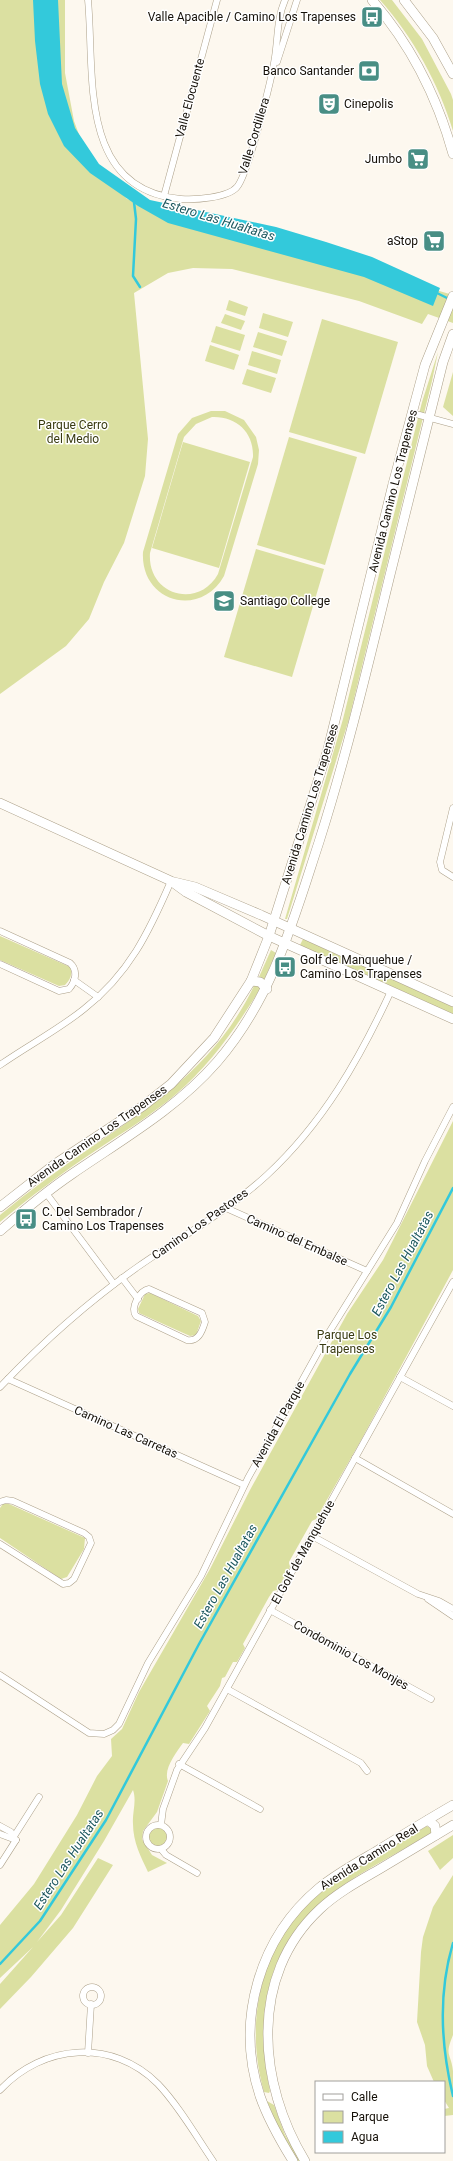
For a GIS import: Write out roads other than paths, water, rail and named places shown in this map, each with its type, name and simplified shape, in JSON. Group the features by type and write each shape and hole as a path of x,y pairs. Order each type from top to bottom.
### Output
{"main road":[{"path":"372,0 392,25 417,64 439,110 453,154"},
{"path":"404,0 433,38 453,74"},
{"name":"Avenida Camino Los Trapenses","path":"0,1207 55,1164 143,1106 171,1084 214,1038 234,1010 251,981 274,921 328,749 425,365 453,296"},
{"name":"Avenida Camino Los Trapenses","path":"0,1231 46,1193 154,1120 194,1087 229,1048 267,989 286,944 333,796 361,697 443,362 453,334"},
{"path":"0,803 171,881 205,902 269,936 453,1018"},
{"path":"171,881 194,887 274,921 453,1002"},
{"path":"251,981 260,982 267,989"},
{"name":"Avenida Camino Real","path":"293,2161 271,2124 260,2095 251,2057 251,2019 259,1976 270,1947 296,1910 320,1887 341,1872 453,1805"},
{"path":"428,1820 435,1826 436,1835"},
{"name":"Avenida Camino Real","path":"305,2161 286,2125 275,2095 268,2053 269,2008 277,1974 294,1941 312,1917 336,1896 453,1825"},
{"path":"260,2095 267,2098 275,2095"}],"street":[{"name":"Valle Cordillera","path":"88,0 92,91 97,119 104,139 118,167 125,177 149,190 164,196 180,199 201,199 222,194 237,187 252,149 274,69 280,55 297,0"},
{"name":"Valle Elocuente","path":"164,196 217,0"},
{"name":"Valle Cordillera","path":"274,69 278,24 284,0"},
{"path":"412,413 453,424"},
{"path":"453,808 440,862 444,872 453,877"},
{"path":"0,1065 78,1013 98,997 124,969 143,942 171,881"},
{"path":"0,931 70,963 75,970 74,980 69,989 59,991 0,964"},
{"path":"74,980 98,997"},
{"name":"Camino Los Pastores","path":"0,1387 54,1334 114,1284 226,1208 276,1166 320,1116 356,1063 391,991"},
{"name":"Avenida El Parque","path":"0,1675 93,1735 101,1735 113,1730 119,1724 148,1663 207,1565 244,1485 338,1316 397,1223 453,1107"},
{"path":"46,1193 114,1284"},
{"name":"Camino del Embalse","path":"226,1208 367,1271"},
{"path":"122,1278 138,1299"},
{"name":"El Golf de Manquehue","path":"161,1825 165,1804 179,1764 200,1737 400,1377 450,1292 453,1282"},
{"path":"151,1289 200,1311 205,1319 200,1335 194,1340 189,1340 138,1318 133,1310 138,1299 142,1292 151,1289"},
{"path":"400,1377 453,1406"},
{"name":"Camino Las Carretas","path":"8,1379 244,1485"},
{"path":"355,1458 453,1514"},
{"path":"0,1502 6,1500 13,1501 84,1533 89,1537 91,1543 74,1579 69,1583 63,1584 0,1544"},
{"path":"312,1536 428,1599 453,1616"},
{"path":"428,1599 439,1601 453,1609"},
{"name":"Condominio Los Monjes","path":"270,1610 431,1699"},
{"path":"227,1689 361,1763 367,1771"},
{"path":"179,1764 260,1809"},
{"path":"0,1865 40,1797"},
{"path":"160,1849 168,1845 171,1836 168,1828 161,1825 151,1827 146,1835 147,1842 151,1847 160,1849 166,1855 197,1873"},
{"path":"0,1826 11,1832 16,1840"},
{"path":"0,1834 7,1838 16,1840"},
{"path":"88,2053 91,2004"},
{"path":"0,2090 19,2072 39,2061 64,2054 88,2053 115,2058 134,2066 150,2077 165,2093 213,2161"}],"water":[{"path":"33,0 58,0 62,84 75,128 99,164 150,200 276,227 372,257 440,288 433,306 364,277 168,223 138,206 90,173 64,146 48,114 40,84 35,41"}],"waterway":[{"path":"134,202 136,219 133,276 140,287"},
{"name":"Estero Las Hualtatas","path":"435,292 449,299"},
{"name":"Estero Las Hualtatas","path":"0,1964 40,1921 106,1820 199,1644 350,1374 391,1307 453,1188"},
{"path":"453,1943 448,1962 443,2000 444,2039 453,2096"}],"place":[{"name":"Valle Apacible / Camino Los Trapenses","path":"372,17"},
{"name":"Banco Santander","path":"369,71"},
{"name":"Cinepolis","path":"329,104"},
{"name":"Jumbo","path":"418,159"},
{"name":"aStop","path":"434,241"},
{"name":"Santiago College","path":"224,601"},
{"name":"Golf de Manquehue / Camino Los Trapenses","path":"285,967"},
{"name":"C. Del Sembrador / Camino Los Trapenses","path":"26,1219"}],"park label":[{"name":"Parque Cerro del Medio","path":"73,432"},
{"name":"Parque Los Trapenses","path":"347,1342"}]}
